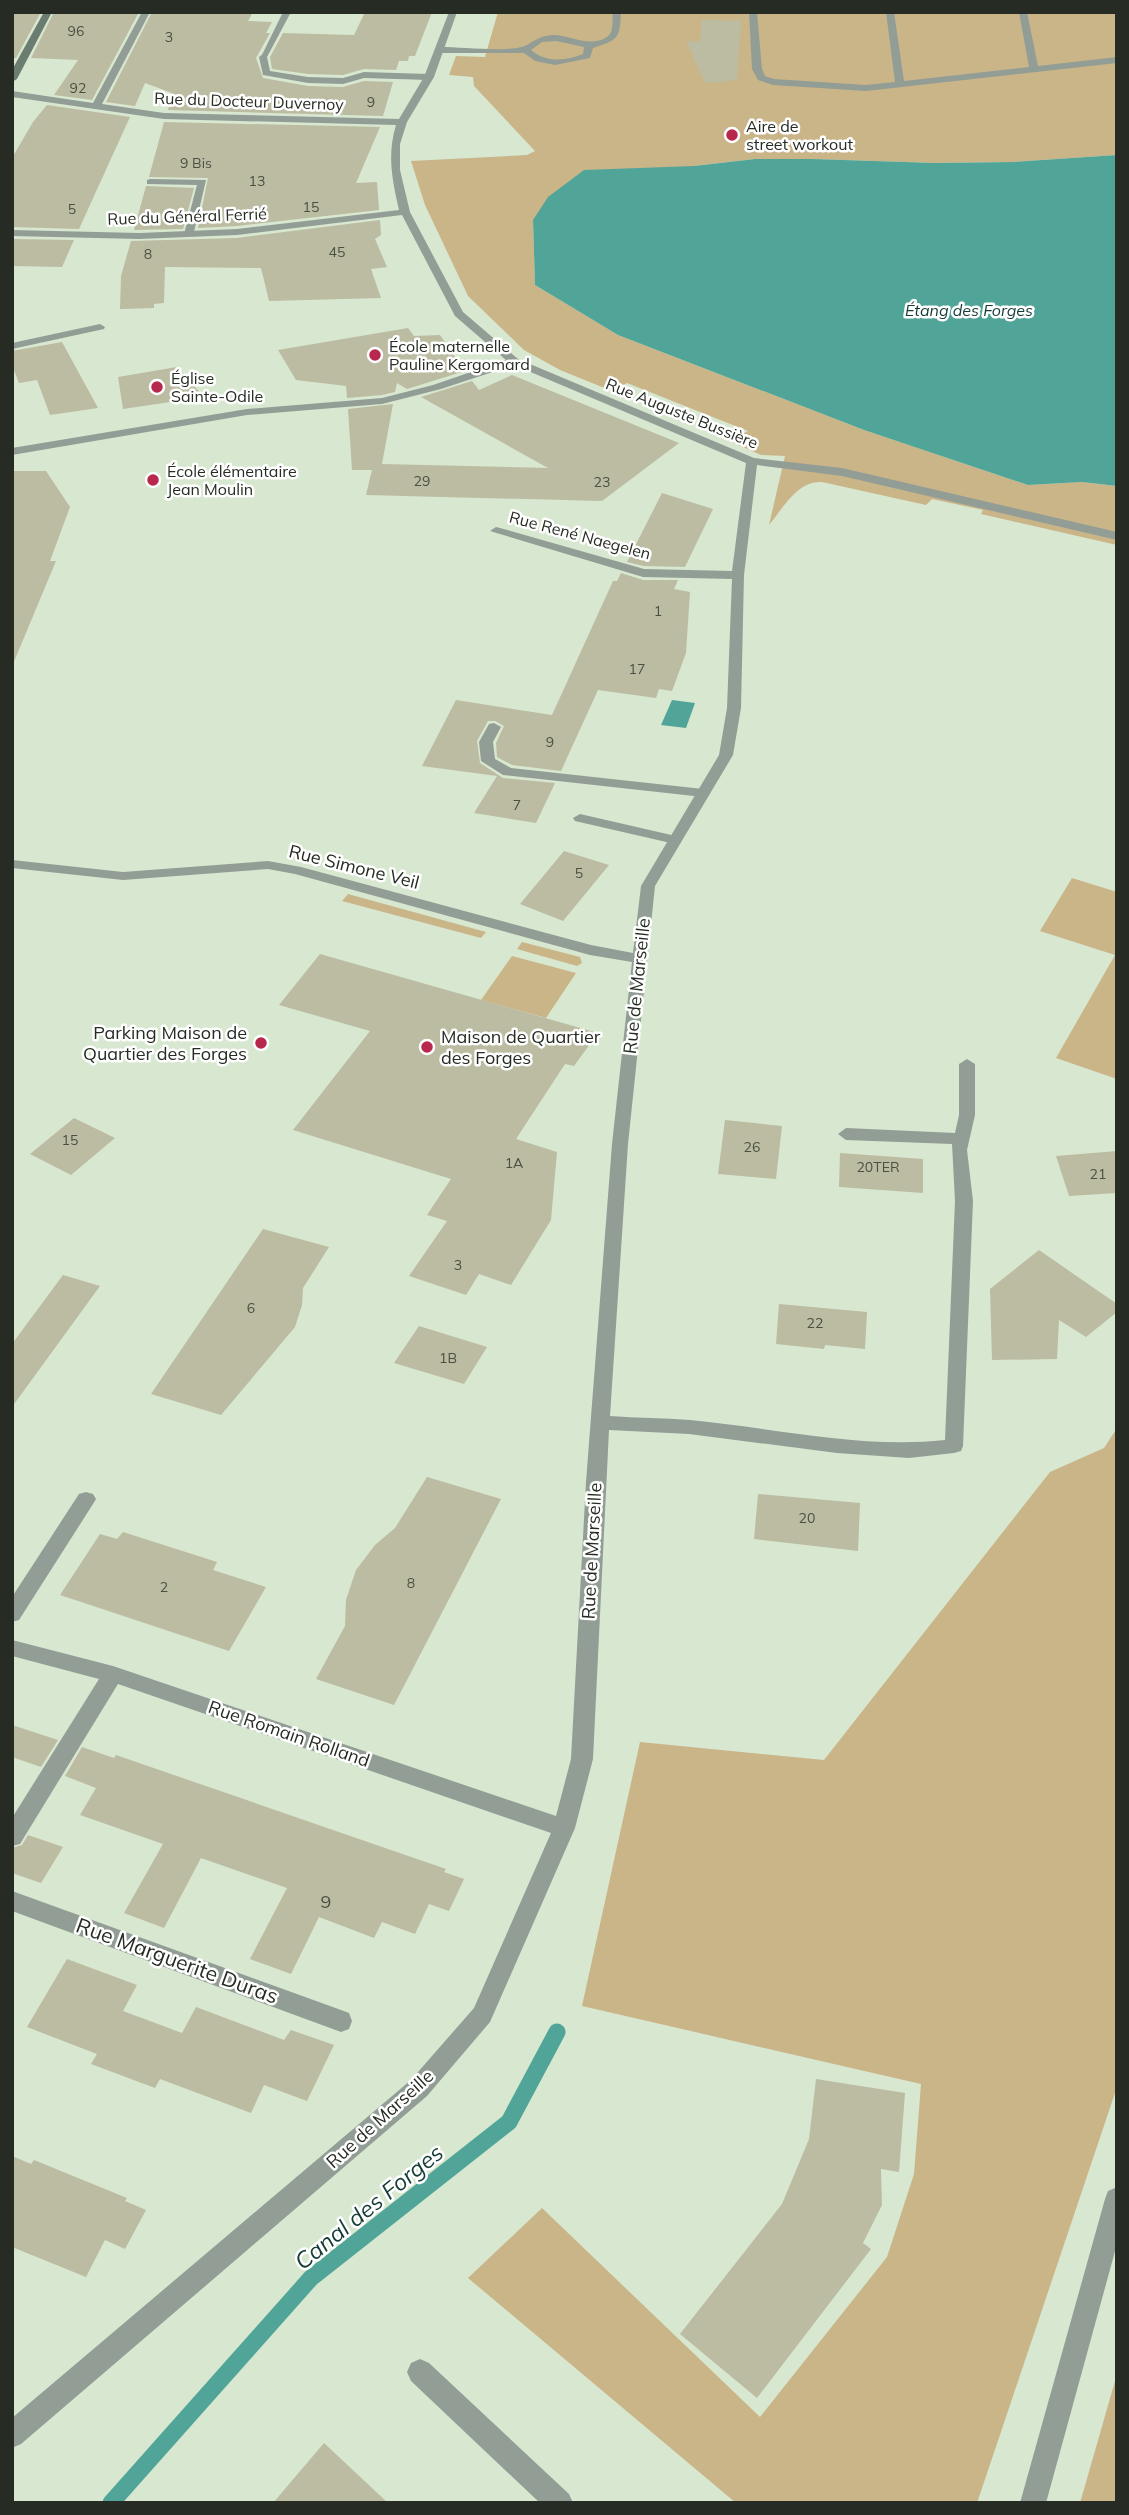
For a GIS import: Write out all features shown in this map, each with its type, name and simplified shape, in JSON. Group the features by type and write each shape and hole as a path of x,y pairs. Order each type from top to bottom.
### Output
{"main road":[{"path":"12,79 48,12"}],"street":[{"path":"97,104 146,12"},
{"path":"287,12 263,57 266,73 293,79 342,81 364,75 429,77"},
{"name":"Rue Auguste Bussière","path":"453,12 429,77 402,122 395,144 394,160 405,212 458,314 514,361 751,461 842,472 1117,536"},
{"path":"440,50 526,50 536,42 550,39 578,41 589,46 611,39 616,33 617,12"},
{"path":"753,12 757,69 761,78 773,82 866,88 1117,60"},
{"path":"890,12 897,76 901,85"},
{"path":"1023,12 1034,68"},
{"path":"526,50 537,59 562,62 587,56 589,46"},
{"name":"Rue du Docteur Duvernoy","path":"12,94 97,104 164,116 402,122"},
{"path":"150,182 203,182 189,234"},
{"name":"Rue du Général Ferrié","path":"12,233 237,232 405,212"},
{"path":"12,345 100,327"},
{"path":"12,452 247,412 382,401 438,387 514,361"},
{"name":"Rue de Marseille","path":"12,2435 419,2088 482,2015 564,1828 582,1759 600,1423 620,1144 648,886 726,755 734,708 738,575 751,461"},
{"name":"Rue René Naegelen","path":"496,531 643,573 738,575"},
{"path":"494,727 486,742 488,761 508,772 703,793"},
{"path":"580,818 675,840"},
{"name":"Rue Simone Veil","path":"12,864 123,876 278,867 590,950 639,959"},
{"path":"600,1423 689,1427 837,1446 909,1451 954,1446 964,1200 959,1150 967,1115 967,1064"},
{"path":"846,1134 961,1139"},
{"path":"12,1614 86,1499"},
{"name":"Rue Romain Rolland","path":"12,1648 113,1674 564,1828"},
{"path":"12,1836 113,1674"},
{"name":"Rue Marguerite Duras","path":"12,1901 341,2021"},
{"path":"1033,2503 1117,2199"},
{"path":"420,2372 560,2503"}],"shaded area":[{"path":"498,12 1117,12 1117,155 1013,162 935,163 755,159 694,166 533,220 535,285 618,335 864,430 1028,485 1082,482 1117,486 1117,545 981,514 983,510 932,499 926,505 822,482 798,490 769,525 785,456 761,455 730,441 748,431 627,383 612,391 560,370 524,350 468,296 425,205 411,161 527,155 535,151 474,86 473,77 449,75 456,56 485,57"},
{"path":"1072,878 1117,892 1117,1079 1056,1058 1115,955 1040,931"},
{"path":"348,894 486,932 481,938 342,901"},
{"path":"522,942 580,957 582,963 577,966 517,949"},
{"path":"512,956 576,973 546,1018 481,1000"},
{"path":"1117,1428 1117,2079 1115,2093 977,2503 736,2503 468,2278 542,2208 760,2417 887,2257 914,2174 921,2084 582,2006 640,1742 824,1760 1050,1472 1104,1448"},
{"path":"1117,2374 1117,2503 1080,2503"}],"water":[{"name":"Étang des Forges","path":"1117,155 1117,486 1082,482 1028,485 864,430 618,335 535,285 533,220 548,197 584,170 694,166 755,159 935,163 1013,162"},
{"path":"672,700 695,703 686,728 661,725"}],"building":[{"path":"12,12 41,12 16,58 12,58"},
{"path":"54,12 139,12 92,100 54,95 78,60 31,58"},
{"path":"152,12 253,12 248,21 272,22 266,33 270,33 256,58 263,78 308,86 343,87 364,81 393,82 383,116 168,110 172,93 145,83 135,106 106,102"},
{"path":"365,12 432,12 415,56 409,56 408,61 399,61 396,70 364,69 343,75 272,69 270,57 283,33 354,35"},
{"path":"702,20 741,21 737,80 705,83 686,41 700,42"},
{"path":"47,105 130,117 79,229 12,227 12,158 33,122"},
{"path":"164,122 380,127 356,183 377,182 379,210 198,228 208,178 149,177"},
{"path":"146,186 194,188 183,229 134,230"},
{"path":"380,220 381,235 375,239 387,267 371,269 381,298 269,301 261,268 165,267 164,303 154,304 154,308 120,309 121,276 131,241 237,238"},
{"path":"12,239 74,240 62,267 12,266"},
{"name":"École maternelle Pauline Kergomard","path":"408,328 414,336 440,335 465,371 407,389 397,383 395,392 382,395 347,398 346,386 296,380 278,350"},
{"path":"62,342 98,408 50,415 37,380 19,383 12,365 12,351"},
{"path":"177,367 204,397 123,409 118,377"},
{"path":"512,375 679,443 602,501 366,495 372,470 352,470 348,409 393,404 382,464 548,468 421,397 472,381 479,390"},
{"path":"12,471 46,471 70,507 50,561 56,561 13,664"},
{"path":"662,493 713,509 685,567 644,566 627,562"},
{"path":"621,573 643,580 678,580 674,589 690,592 686,653 672,691 659,689 656,698 598,690 561,771 512,765 497,757 496,743 504,726 488,721 477,741 480,763 503,778 555,783 536,823 474,813 497,776 422,766 456,700 552,715 613,581 617,581"},
{"path":"564,851 609,865 563,921 520,904"},
{"path":"320,954 598,1033 574,1066 565,1064 516,1139 557,1152 551,1220 511,1285 479,1274 466,1295 409,1276 447,1221 427,1215 451,1179 293,1130 370,1031 279,1005"},
{"path":"74,1118 115,1138 71,1175 30,1154"},
{"path":"725,1120 782,1126 776,1179 718,1174"},
{"path":"1117,1151 1117,1193 1069,1196 1056,1156"},
{"path":"840,1153 923,1159 923,1193 839,1187"},
{"path":"263,1229 329,1247 303,1288 302,1305 295,1327 221,1415 151,1394"},
{"path":"1039,1250 1117,1304 1117,1312 1086,1337 1059,1320 1057,1359 992,1360 990,1289"},
{"path":"63,1275 100,1286 12,1407 12,1344"},
{"path":"779,1304 867,1312 865,1349 825,1345 824,1349 776,1344"},
{"path":"419,1326 487,1347 464,1384 394,1363"},
{"path":"427,1477 501,1499 394,1705 316,1679 345,1626 346,1600 356,1570 375,1545 395,1528"},
{"path":"758,1494 860,1503 858,1551 754,1539"},
{"path":"123,1532 217,1562 213,1570 266,1587 229,1651 60,1595 100,1534 117,1539"},
{"path":"12,1725 58,1740 41,1767 12,1757"},
{"path":"82,1747 114,1758 116,1755 446,1869 444,1872 464,1879 449,1911 429,1904 415,1934 382,1922 374,1938 319,1917 291,1974 250,1959 287,1888 201,1858 164,1928 124,1913 163,1844 80,1815 96,1788 65,1776"},
{"path":"28,1835 63,1847 41,1883 12,1873 12,1848 22,1845"},
{"path":"67,1959 137,1985 123,2011 182,2033 196,2007 284,2040 291,2030 334,2045 307,2101 264,2085 251,2113 160,2079 155,2088 91,2064 97,2054 27,2027"},
{"path":"816,2079 905,2093 899,2172 881,2169 882,2205 863,2243 871,2249 757,2398 680,2334 782,2204 809,2139"},
{"path":"12,2156 31,2164 34,2160 127,2198 125,2201 146,2210 125,2249 105,2240 86,2277 12,2247"},
{"path":"324,2443 388,2503 273,2503"}],"waterway":[{"name":"Canal des Forges","path":"111,2503 311,2278 509,2122 557,2032"}],"place":[{"name":"Aire de street workout","path":"732,135"},
{"name":"École maternelle Pauline Kergomard","path":"375,355"},
{"name":"Église Sainte-Odile","path":"157,387"},
{"name":"École élémentaire Jean Moulin","path":"153,480"},
{"name":"Parking Maison de Quartier des Forges","path":"261,1043"},
{"name":"Maison de Quartier des Forges","path":"427,1047"}]}
